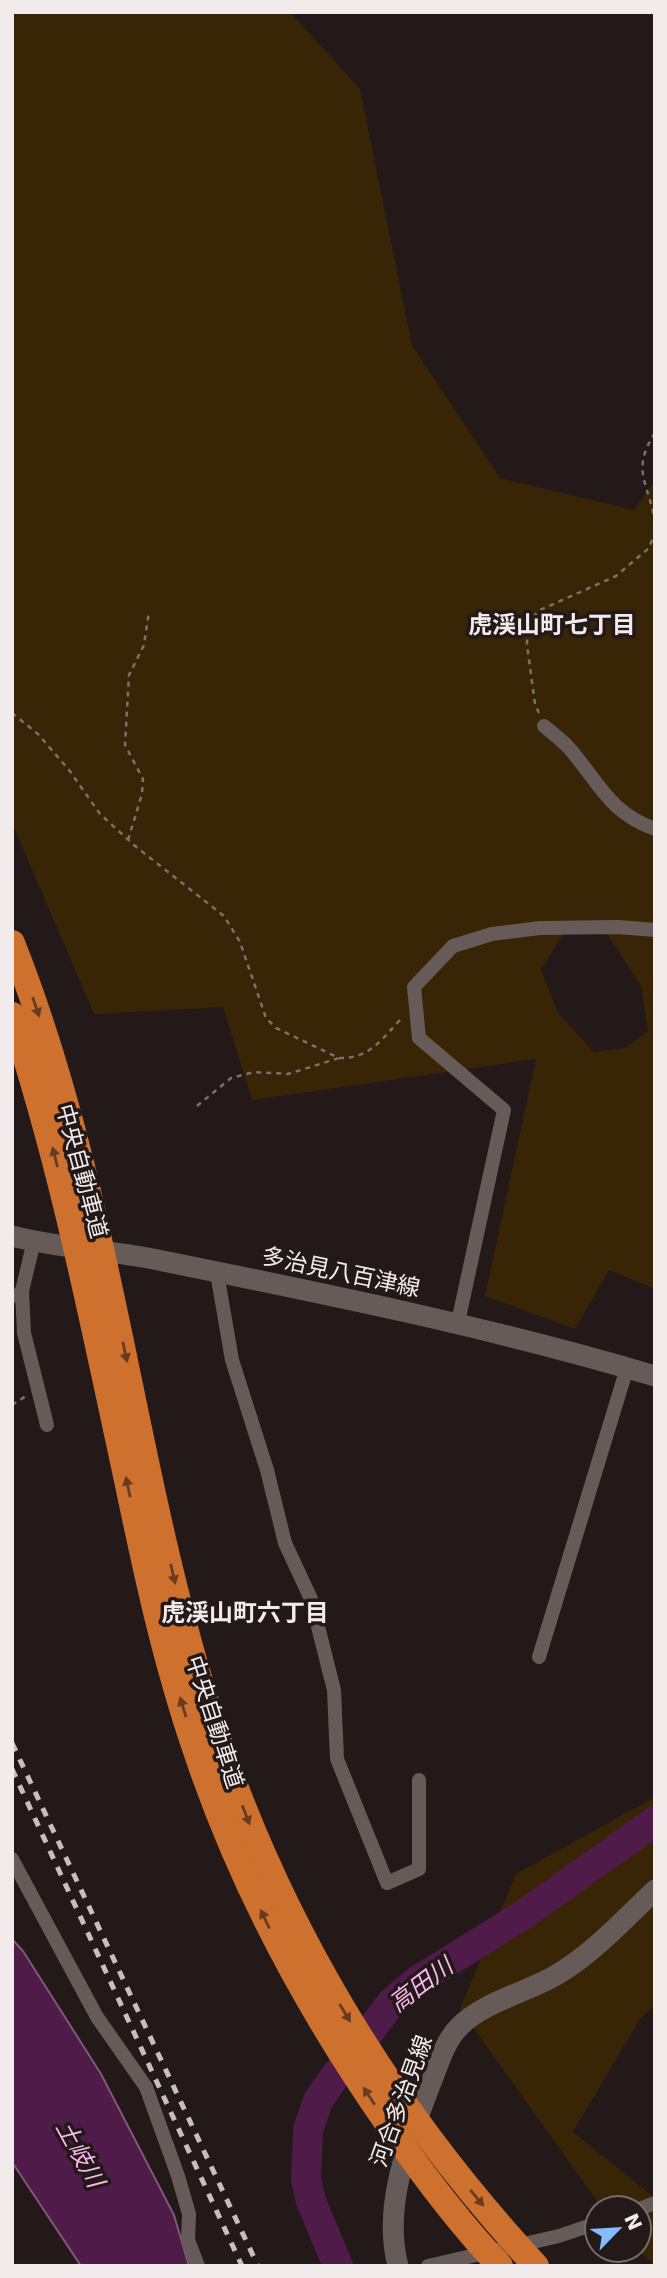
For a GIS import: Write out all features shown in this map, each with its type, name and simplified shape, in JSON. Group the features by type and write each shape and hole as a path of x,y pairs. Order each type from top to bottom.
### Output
{"highway":[{"name":"中央自動車道","path":"12,943 43,1029 98,1227 98,1286 152,1593 192,1738 219,1813 243,1871 296,1980 412,2159 500,2266"},
{"name":"中央自動車道","path":"12,1015 44,1115 71,1224 98,1286 206,1700 250,1827 311,1954 384,2075 463,2182 536,2266"}],"main road":[{"name":"多治見八百津線","path":"12,1236 151,1259 458,1322 655,1376"},
{"name":"河合多治見線","path":"398,2266 393,2248 393,2214 400,2170 443,2052 459,2027 484,2010 558,1974 610,1933 655,1891"}],"street":[{"path":"544,726 568,747 603,794 635,821 655,829"},
{"path":"458,1322 505,1110 419,1038 414,987 453,946 492,934 540,928 618,927 655,930"},
{"path":"34,1241 17,1296 47,1426"},
{"path":"217,1273 232,1360 267,1470 285,1543 311,1599 334,1690 337,1759 387,1883 419,1869 419,1780"},
{"path":"539,1657 628,1368"},
{"path":"12,1859 97,2018 146,2087 178,2176 189,2214 188,2240 198,2266"},
{"path":"428,2266 559,2236 583,2228"}],"path":[{"path":"655,433 645,448 641,465 655,525"},
{"path":"544,726 535,704 527,645 527,623 540,610 616,576 649,548 655,532"},
{"path":"128,840 142,794 143,779 125,746 129,675 144,645 149,611"},
{"path":"12,713 38,734 69,770 100,814 128,840 224,916 240,942 266,1018 276,1028 339,1058"},
{"path":"197,1106 231,1079 254,1072 288,1074 339,1058 363,1055 400,1020 417,1020"}],"shaded area":[{"path":"12,12 290,12 360,89 412,345 500,478 634,510 655,480 655,1289 609,1270 575,1329 485,1296 536,1059 252,1100 223,1007 94,1014 12,823","holes":["565,931 608,935 641,986 648,1031 625,1048 594,1052 558,1013 541,970"]},
{"path":"655,1797 655,2005 640,2019 573,2132 650,2194 592,2194 460,2009 516,1874"},
{"path":"653,2196 655,2198 655,2265 653,2263"}],"water":[{"name":"土岐川","path":"12,1939 23,1951 101,2074 174,2215 189,2266 81,2266 12,2162"}],"waterway":[{"name":"高田川","path":"338,2266 311,2201 306,2180 308,2130 318,2101 333,2079 392,2002 417,1981 523,1915 655,1821"}],"railway":[{"path":"12,1743 258,2266"},
{"path":"12,1769 242,2266"}],"district":[{"name":"虎渓山町七丁目","path":"552,625"},
{"name":"虎渓山町六丁目","path":"245,1613"}]}
